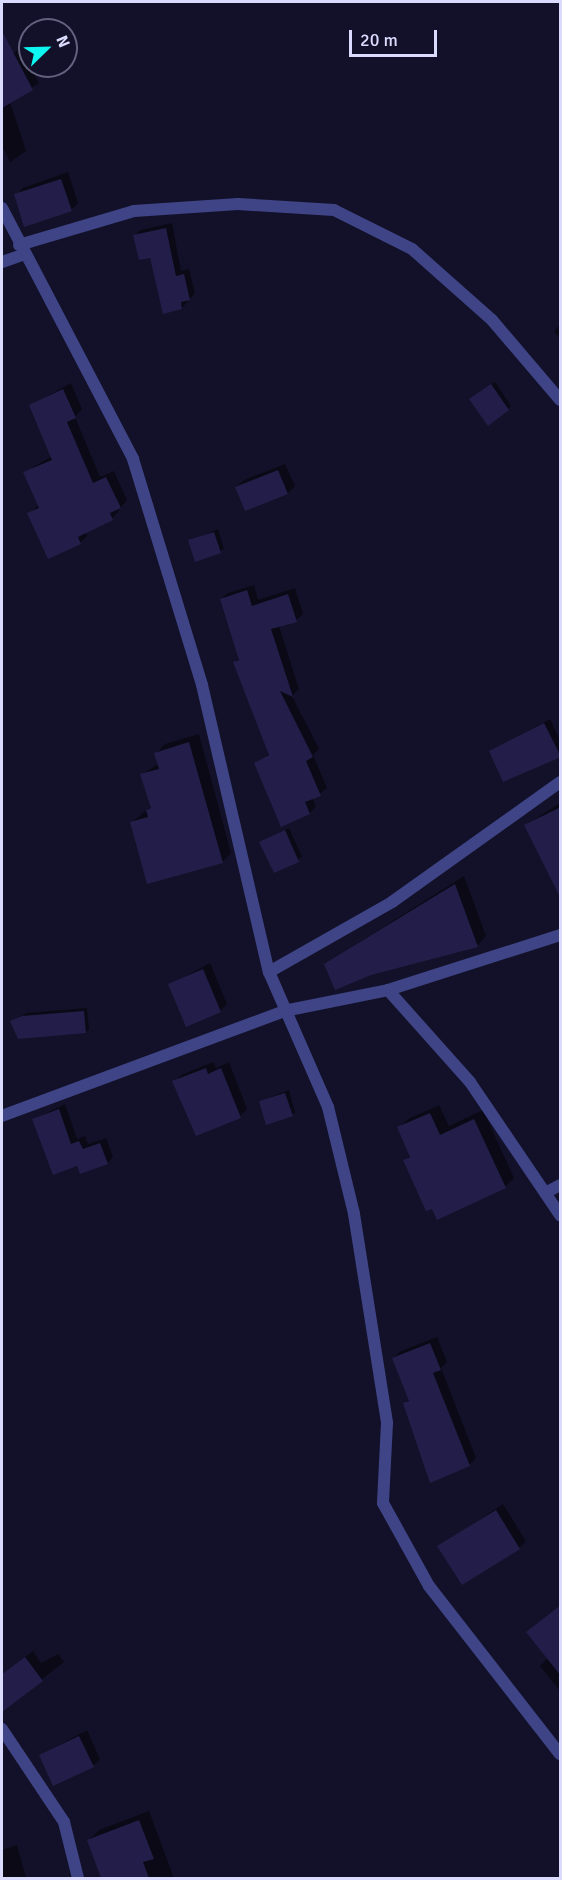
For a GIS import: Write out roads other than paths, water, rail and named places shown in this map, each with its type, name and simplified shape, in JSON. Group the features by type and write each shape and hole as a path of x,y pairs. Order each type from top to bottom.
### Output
{"street":[{"path":"2,262 22,249 134,210 238,204 334,210 412,249 492,320 561,400"},
{"path":"2,208 133,459 202,684 269,972 284,1011 328,1107 354,1214 387,1423 383,1503 429,1586 561,1754"},
{"path":"269,972 392,902 561,782"},
{"path":"2,1116 284,1011 388,990 561,935"},
{"path":"388,990 470,1082 561,1215"},
{"path":"547,1192 561,1185"},
{"path":"2,1728 64,1822 78,1878"}]}
